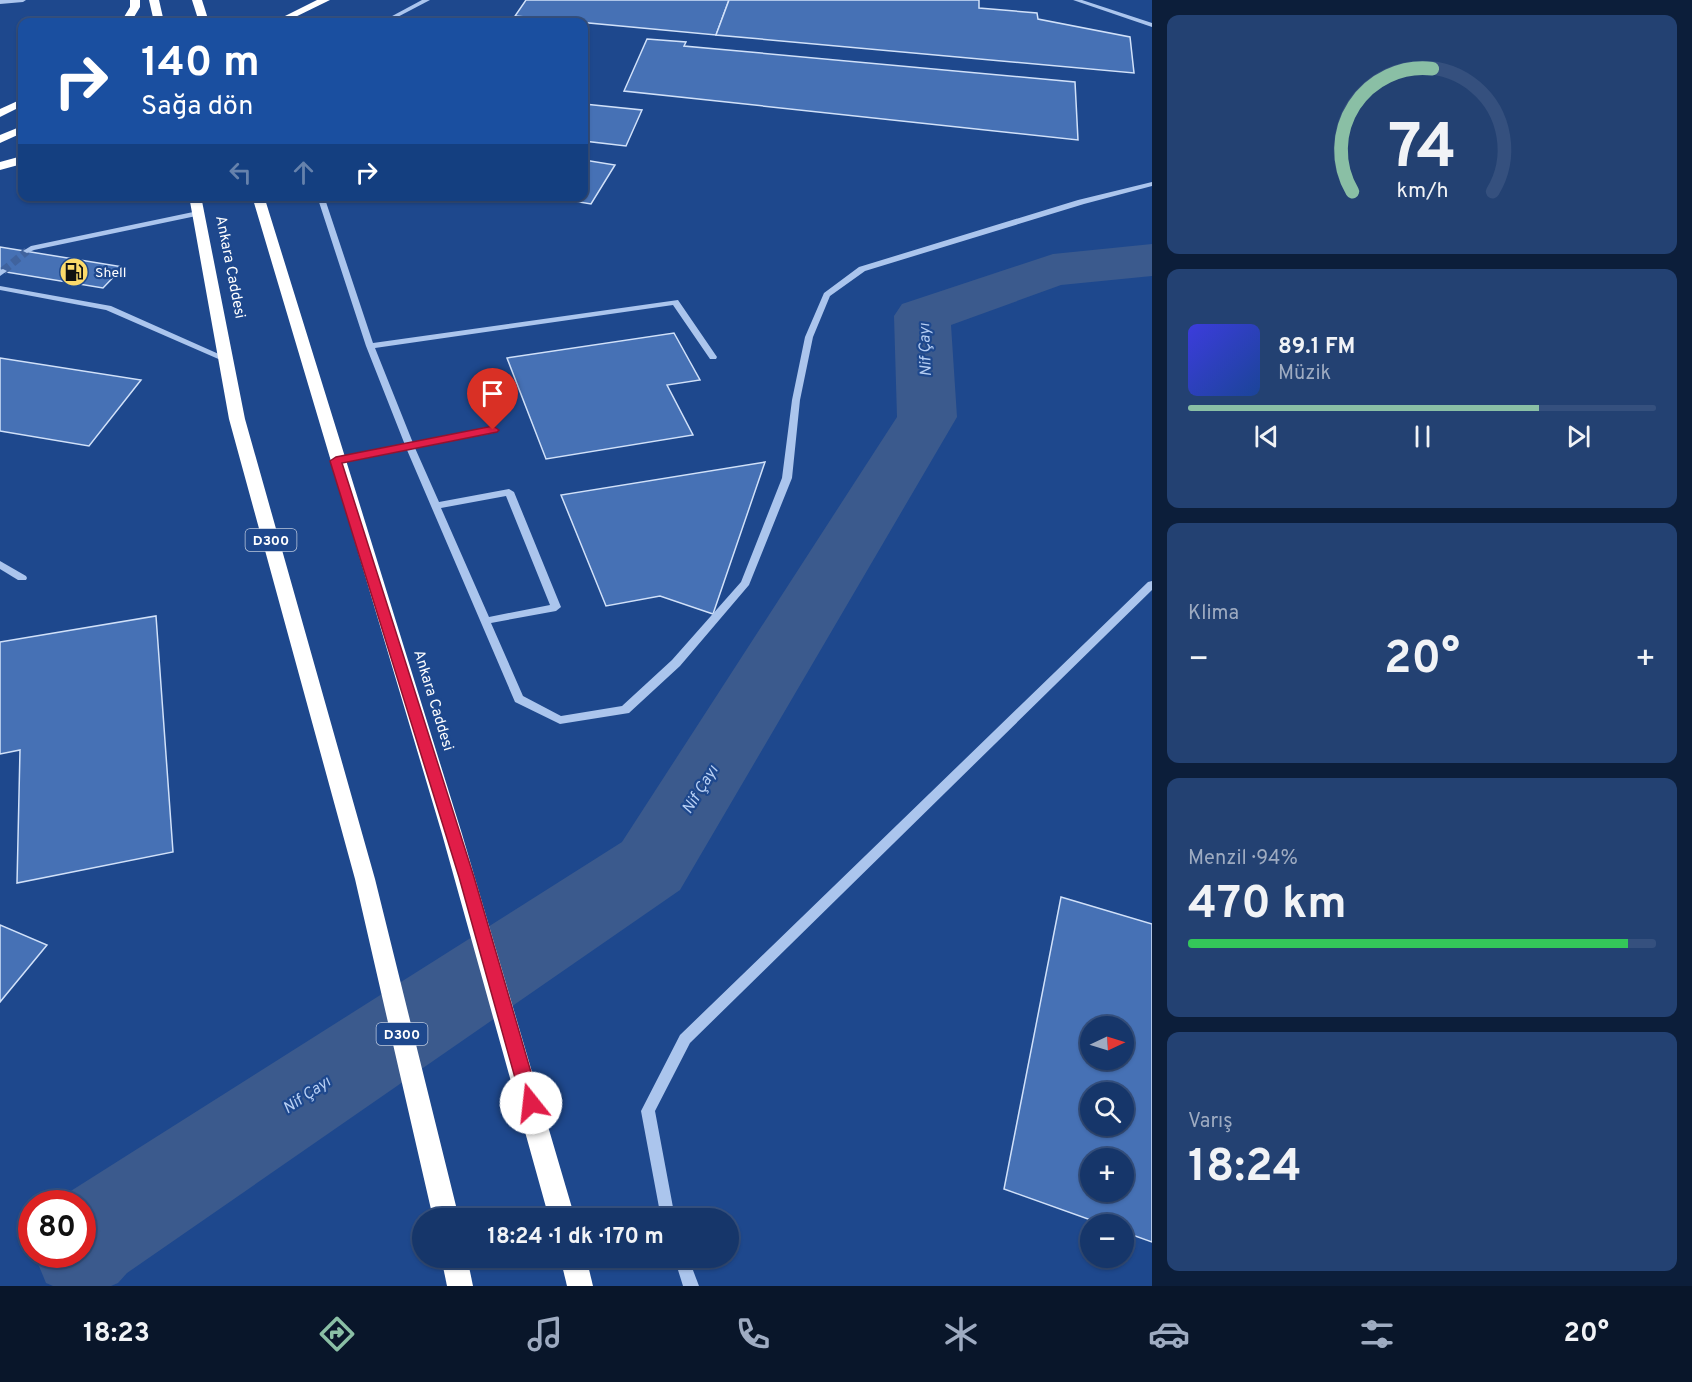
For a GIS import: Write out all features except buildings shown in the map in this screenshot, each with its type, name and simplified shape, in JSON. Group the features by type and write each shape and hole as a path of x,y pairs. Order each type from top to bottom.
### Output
{"highway":[{"path":"129,18 135,8 135,0"},
{"path":"197,0 203,18"},
{"path":"287,18 325,0"},
{"path":"0,114 18,104"},
{"path":"0,139 18,131"},
{"path":"0,166 18,161"},
{"name":"Ankara Caddesi","path":"259,201 336,461 466,877 559,1208"},
{"name":"Ankara Caddesi","path":"195,202 237,419 365,879 444,1208"},
{"path":"456,1268 460,1286"},
{"path":"576,1268 580,1286"}],"street":[{"path":"0,2 23,0"},
{"path":"392,18 427,0"},
{"path":"1076,0 1152,25"},
{"path":"322,201 370,345 410,447 519,699 560,720 625,710 676,663 745,583 787,478 796,400 809,337 827,295 862,269 1081,202 1152,184"},
{"path":"27,251 195,202"},
{"path":"0,288 108,308 226,359"},
{"path":"370,345 675,302 712,357"},
{"path":"336,461 493,430"},
{"path":"435,506 509,492 556,607 485,621"},
{"path":"0,564 22,578"},
{"path":"666,1208 648,1111 685,1039 1152,584"},
{"path":"685,1268 691,1286"}],"waterway":[{"name":"Nif Çayı","path":"96,1234 651,866 927,417 922,316 1053,270 1152,260"}],"tunnel":[{"path":"3,271 27,251"}],"place":[{"name":"Shell","path":"74,272"}],"route":[{"path":"493,430 336,461 466,877 531,1103"}]}
